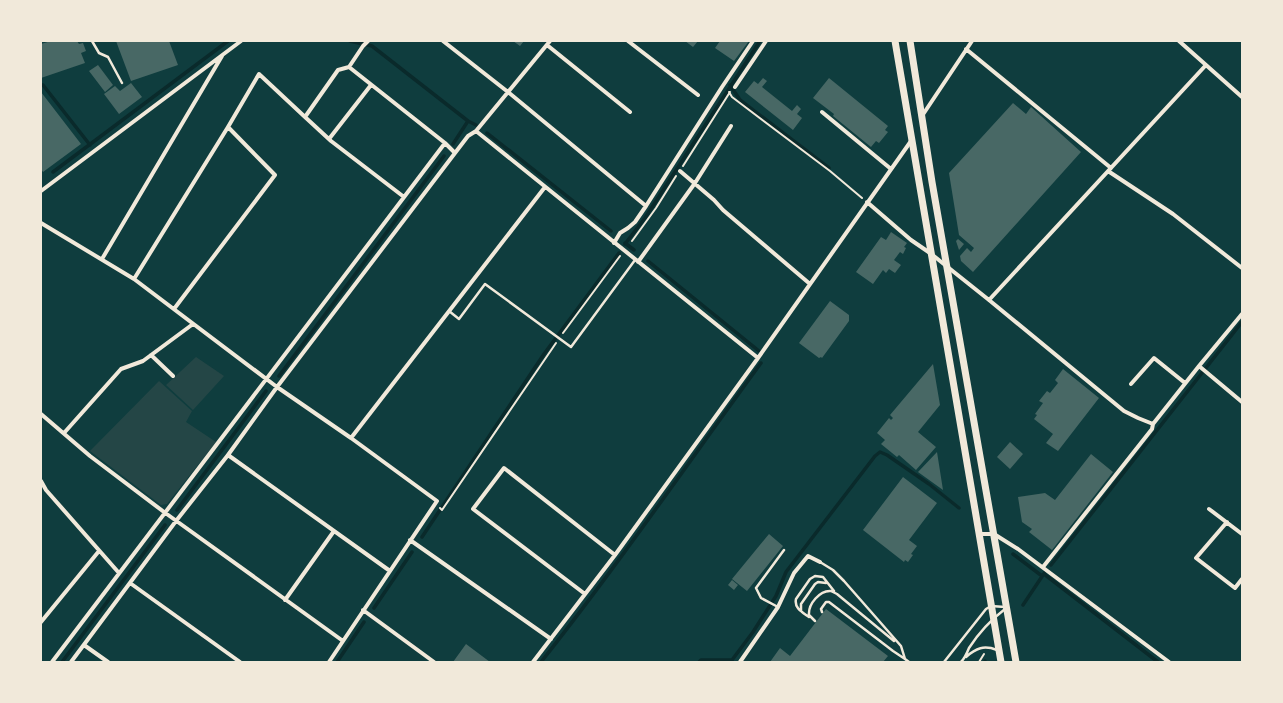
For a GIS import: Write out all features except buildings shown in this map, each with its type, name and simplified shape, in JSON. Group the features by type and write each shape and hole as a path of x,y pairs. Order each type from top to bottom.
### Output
{"main road":[{"path":"895,41 1001,662"},
{"path":"910,41 1016,662"}],"street":[{"path":"42,188 241,41"},
{"path":"305,117 338,70 349,67 368,41"},
{"path":"443,41 508,92 646,206"},
{"path":"628,41 698,95"},
{"path":"614,243 620,233 635,222 753,41"},
{"path":"735,87 766,41"},
{"path":"922,117 972,41"},
{"path":"1178,41 1242,97"},
{"path":"71,662 176,521 228,455 277,387 468,136 476,131 548,43 630,112"},
{"path":"966,49 1110,169 1173,214 1242,268"},
{"path":"102,259 224,54"},
{"path":"989,300 1206,65"},
{"path":"349,67 445,143 455,153"},
{"path":"134,279 259,74 329,139 404,197"},
{"path":"329,139 371,85"},
{"path":"822,112 891,169"},
{"path":"637,261 695,183 731,126"},
{"path":"174,310 275,175 228,127"},
{"path":"476,131 758,358"},
{"path":"533,662 615,555 758,358 911,141"},
{"path":"52,662 164,512 267,379 445,143"},
{"path":"680,171 714,200 723,210 810,284"},
{"path":"351,438 545,187"},
{"path":"867,202 911,240 948,267 1124,411 1153,424"},
{"path":"41,223 134,279 277,387 437,500 329,662"},
{"path":"1044,567 1152,429 1153,424 1185,383 1200,367 1242,314"},
{"path":"64,433 121,369 143,361 193,324"},
{"path":"151,355 173,376"},
{"path":"1131,384 1154,358 1185,383"},
{"path":"1200,367 1242,402"},
{"path":"41,414 90,456 164,512 343,641"},
{"path":"228,455 390,571"},
{"path":"585,594 473,508 504,468 615,555"},
{"path":"41,481 46,490 119,573"},
{"path":"1209,509 1242,534"},
{"path":"1227,522 1196,558 1235,588 1242,579"},
{"path":"285,600 334,531"},
{"path":"980,534 994,534 1018,549 1169,662"},
{"path":"410,540 551,639"},
{"path":"41,622 99,551"},
{"path":"740,662 777,606 794,573 808,556 820,562"},
{"path":"130,583 240,662"},
{"path":"363,610 434,662"},
{"path":"84,645 108,662"}],"lane":[{"path":"92,41 99,53 108,57 122,83"},
{"path":"449,311 459,319 485,284 571,347 637,261"},
{"path":"777,606 761,598 756,588 784,550"},
{"path":"820,562 833,570 844,580 901,646 905,659"},
{"path":"814,621 796,607 795,601 810,579 815,576 820,576 824,578 826,583 834,592 901,646"},
{"path":"802,612 800,608 801,604 815,584 818,582 826,583"},
{"path":"811,618 809,608 819,595 827,590 834,592"},
{"path":"822,612 821,609 826,602 829,602 892,651 909,662"},
{"path":"944,662 986,609 991,606 1007,608"},
{"path":"964,659 970,647 994,619 1007,608"},
{"path":"961,662 973,651 979,648 989,647 1000,651"}],"path":[{"path":"632,241 656,208 729,92 732,97 830,171 867,202"},
{"path":"441,509 442,510 557,338 624,251"},
{"path":"979,662 985,654 989,654"}],"shaded area":[{"path":"196,357 224,376 193,410 166,385"},
{"path":"159,381 192,411 186,422 216,442 167,504 161,505 90,451"}],"waterway":[{"path":"53,172 228,41"},
{"path":"350,41 372,46 468,121"},
{"path":"625,244 645,218 760,41"},
{"path":"41,85 43,85 90,145"},
{"path":"730,85 740,100 829,168"},
{"path":"453,144 468,121 476,125"},
{"path":"487,133 611,231"},
{"path":"279,376 444,156"},
{"path":"625,243 634,250"},
{"path":"422,537 544,354 619,253"},
{"path":"648,261 759,351"},
{"path":"1051,565 1242,322"},
{"path":"541,662 625,551 761,363"},
{"path":"177,510 266,391"},
{"path":"699,662 701,660 732,660 753,632 776,596 786,572 875,456 880,452 887,455 929,484 959,508"},
{"path":"62,662 165,525"},
{"path":"374,608 412,552"},
{"path":"1013,554 1042,576"},
{"path":"1023,605 1045,572"},
{"path":"1044,574 1158,662"},
{"path":"337,662 364,622"}]}
